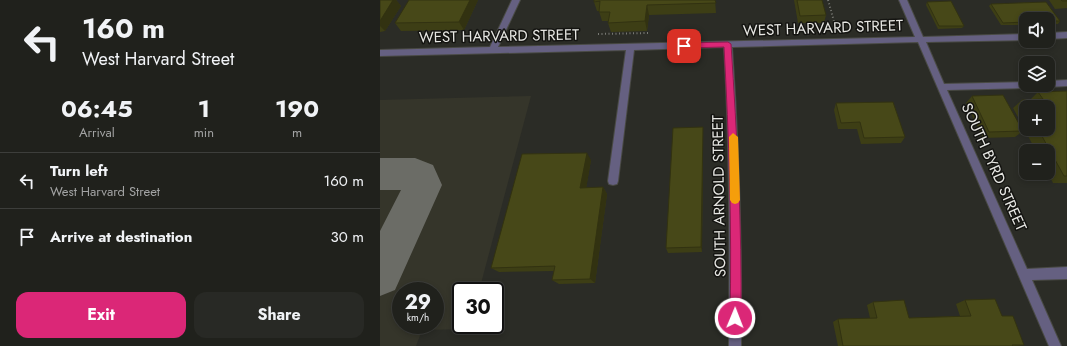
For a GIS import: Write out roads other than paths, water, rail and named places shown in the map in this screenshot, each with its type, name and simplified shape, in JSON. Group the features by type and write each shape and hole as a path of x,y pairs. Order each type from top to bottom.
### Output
{"street":[{"path":"492,51 516,0"},
{"name":"SOUTH BYRD STREET","path":"903,0 1055,346"},
{"path":"1055,36 1067,36"},
{"name":"WEST HARVARD STREET","path":"380,53 1019,37"},
{"name":"SOUTH ARNOLD STREET","path":"728,44 733,125 736,247 735,346"},
{"path":"613,181 630,47"},
{"path":"1055,84 1067,83"},
{"path":"942,87 1019,84"},
{"path":"1025,276 1067,273"}]}
